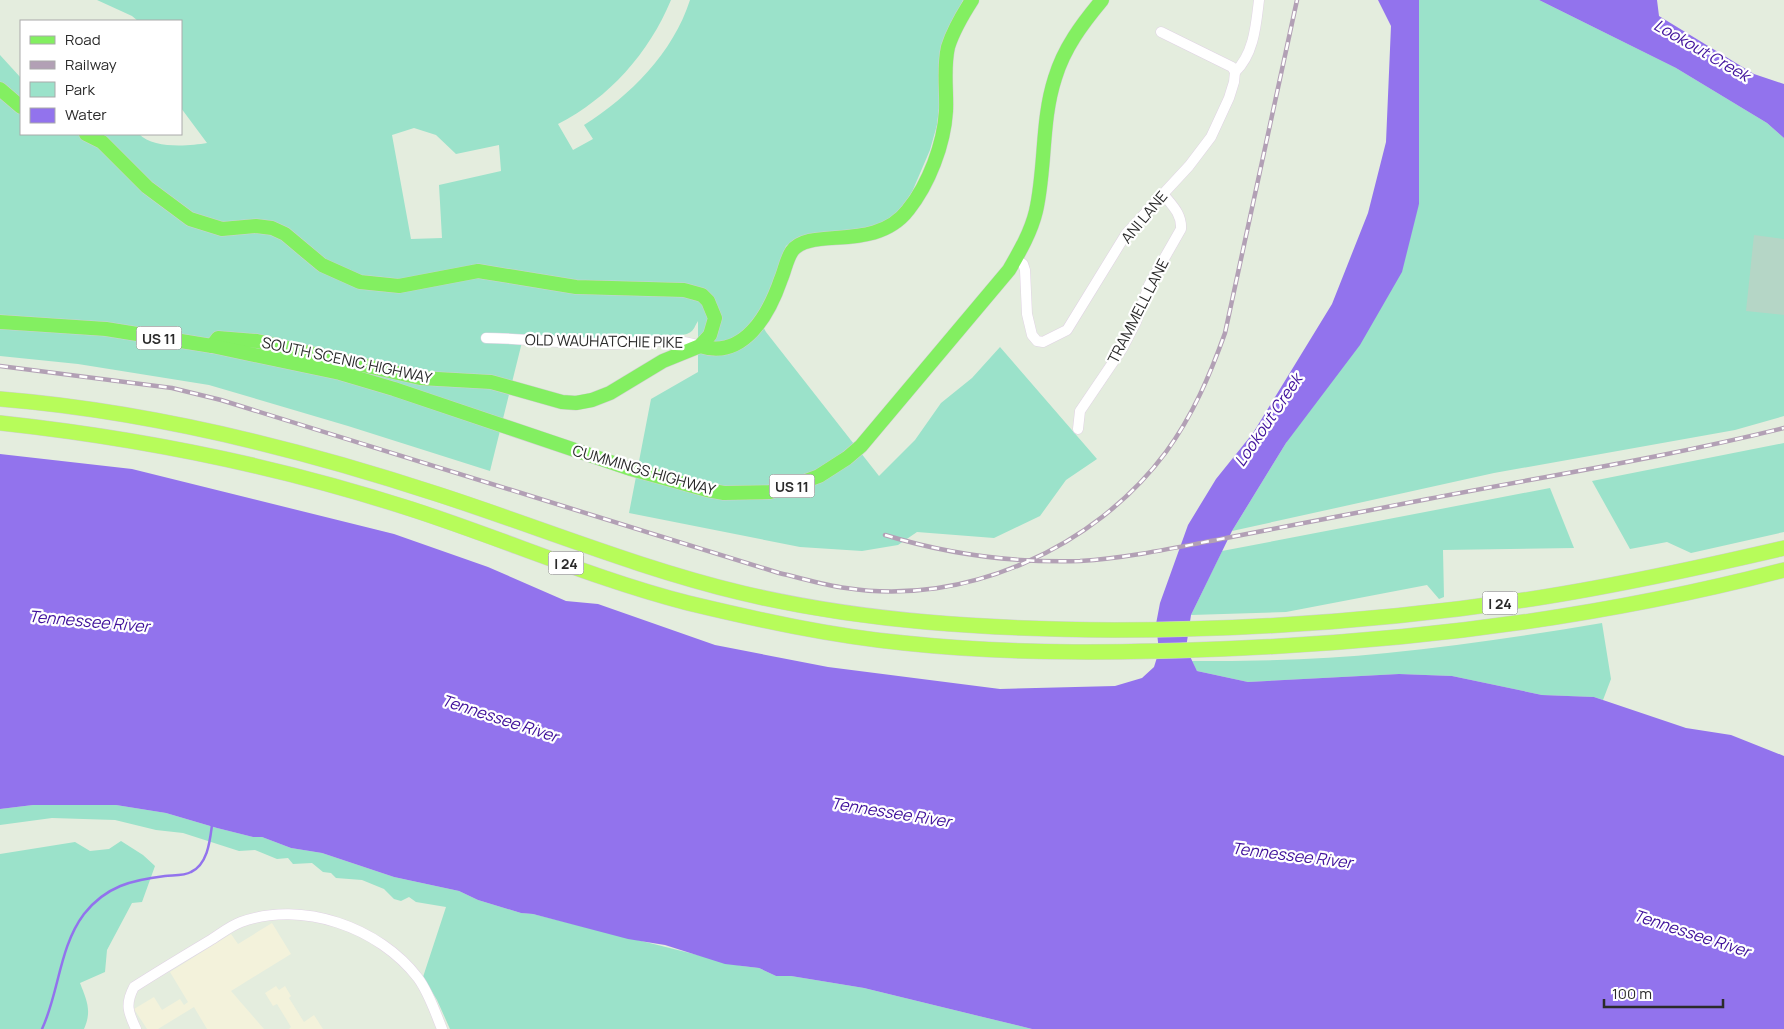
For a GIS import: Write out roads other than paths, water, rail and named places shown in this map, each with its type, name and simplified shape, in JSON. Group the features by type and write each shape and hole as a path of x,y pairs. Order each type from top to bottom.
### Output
{"highway":[{"name":"I 24","path":"0,399 173,425 354,468 440,495 674,575 797,605 870,617 955,626 1034,630 1211,629 1371,619 1525,600 1693,569 1784,548"},
{"name":"I 24","path":"0,424 174,448 328,484 410,508 682,602 826,633 900,643 964,648 1139,651 1362,641 1452,633 1590,612 1784,570"}],"main road":[{"name":"OLD WAUHATCHIE PIKE","path":"700,346 723,348 737,343 758,325 772,303 790,255 800,244 877,233 900,220 910,208 931,170 940,143 946,112 945,69 949,46 972,0"},
{"name":"CUMMINGS HIGHWAY","path":"1,322 106,329 212,346 331,371 394,389 632,469 707,490 739,494 770,492 818,476 847,458 861,446 1009,270 1024,244 1035,212 1046,119 1054,80 1069,44 1102,0"},
{"path":"0,89 20,106"},
{"path":"88,135 102,142 147,187 190,219 222,230 256,226 272,228 285,234 322,265 349,278 369,284 399,286 478,271 576,287 693,291 708,301 714,318 710,335 700,346"},
{"name":"SOUTH SCENIC HIGHWAY","path":"212,346 218,338 224,337 257,341 420,378 491,382 562,402 576,403 592,400 610,393 663,361 700,346"}],"street":[{"name":"ANI LANE","path":"1015,259 1024,264 1029,328 1037,341 1043,342 1067,330 1126,234 1189,166 1214,131 1229,98 1235,72 1245,58 1255,35 1259,0"},
{"path":"1161,32 1232,67 1235,72"},
{"name":"TRAMMELL LANE","path":"1078,429 1080,411 1122,349 1136,322 1146,291 1181,229 1182,221 1178,213 1163,194"},
{"name":"OLD WAUHATCHIE PIKE","path":"486,338 613,344 671,340 700,346"},
{"path":"136,1029 129,1013 128,1005 128,998 134,986 239,922 267,914 306,914 352,928 386,946 418,978 431,1000 442,1029"}],"water":[{"path":"1378,0 1419,0 1419,204 1402,272 1360,345 1286,443 1232,531 1191,615 1186,648 1197,671 1248,682 1399,674 1452,676 1542,695 1594,697 1686,728 1731,735 1784,756 1784,1029 1032,1029 864,988 791,976 776,976 759,968 725,964 665,945 628,939 533,914 521,913 478,900 459,891 394,877 322,853 291,848 262,837 253,837 217,828 166,813 116,805 33,805 0,809 0,454 132,469 394,534 488,567 566,601 598,604 715,645 828,667 1000,689 1115,686 1142,678 1154,667 1159,651 1156,624 1160,603 1188,525 1216,479 1253,433 1332,304 1368,213 1386,142 1391,26"},
{"name":"Lookout Creek","path":"1539,0 1657,0 1659,16 1754,74 1784,84 1784,138 1767,123 1676,68"}],"waterway":[{"path":"42,1029 48,1015 69,941 84,914 92,904 111,891 131,882 191,872 205,858 212,825"}],"railway":[{"path":"0,366 172,388 221,400 779,573 829,585 891,592 936,588 981,579 1024,563 1065,542 1103,516 1137,486 1166,452 1193,409 1225,333 1297,0"},
{"path":"885,535 957,552 1006,559 1080,561 1115,558 1651,457 1784,428"}],"water label":[{"name":"Tennessee River","path":"89,621"},
{"name":"Tennessee River","path":"500,718"},
{"name":"Tennessee River","path":"891,812"},
{"name":"Tennessee River","path":"1292,855"},
{"name":"Tennessee River","path":"1692,933"}]}
